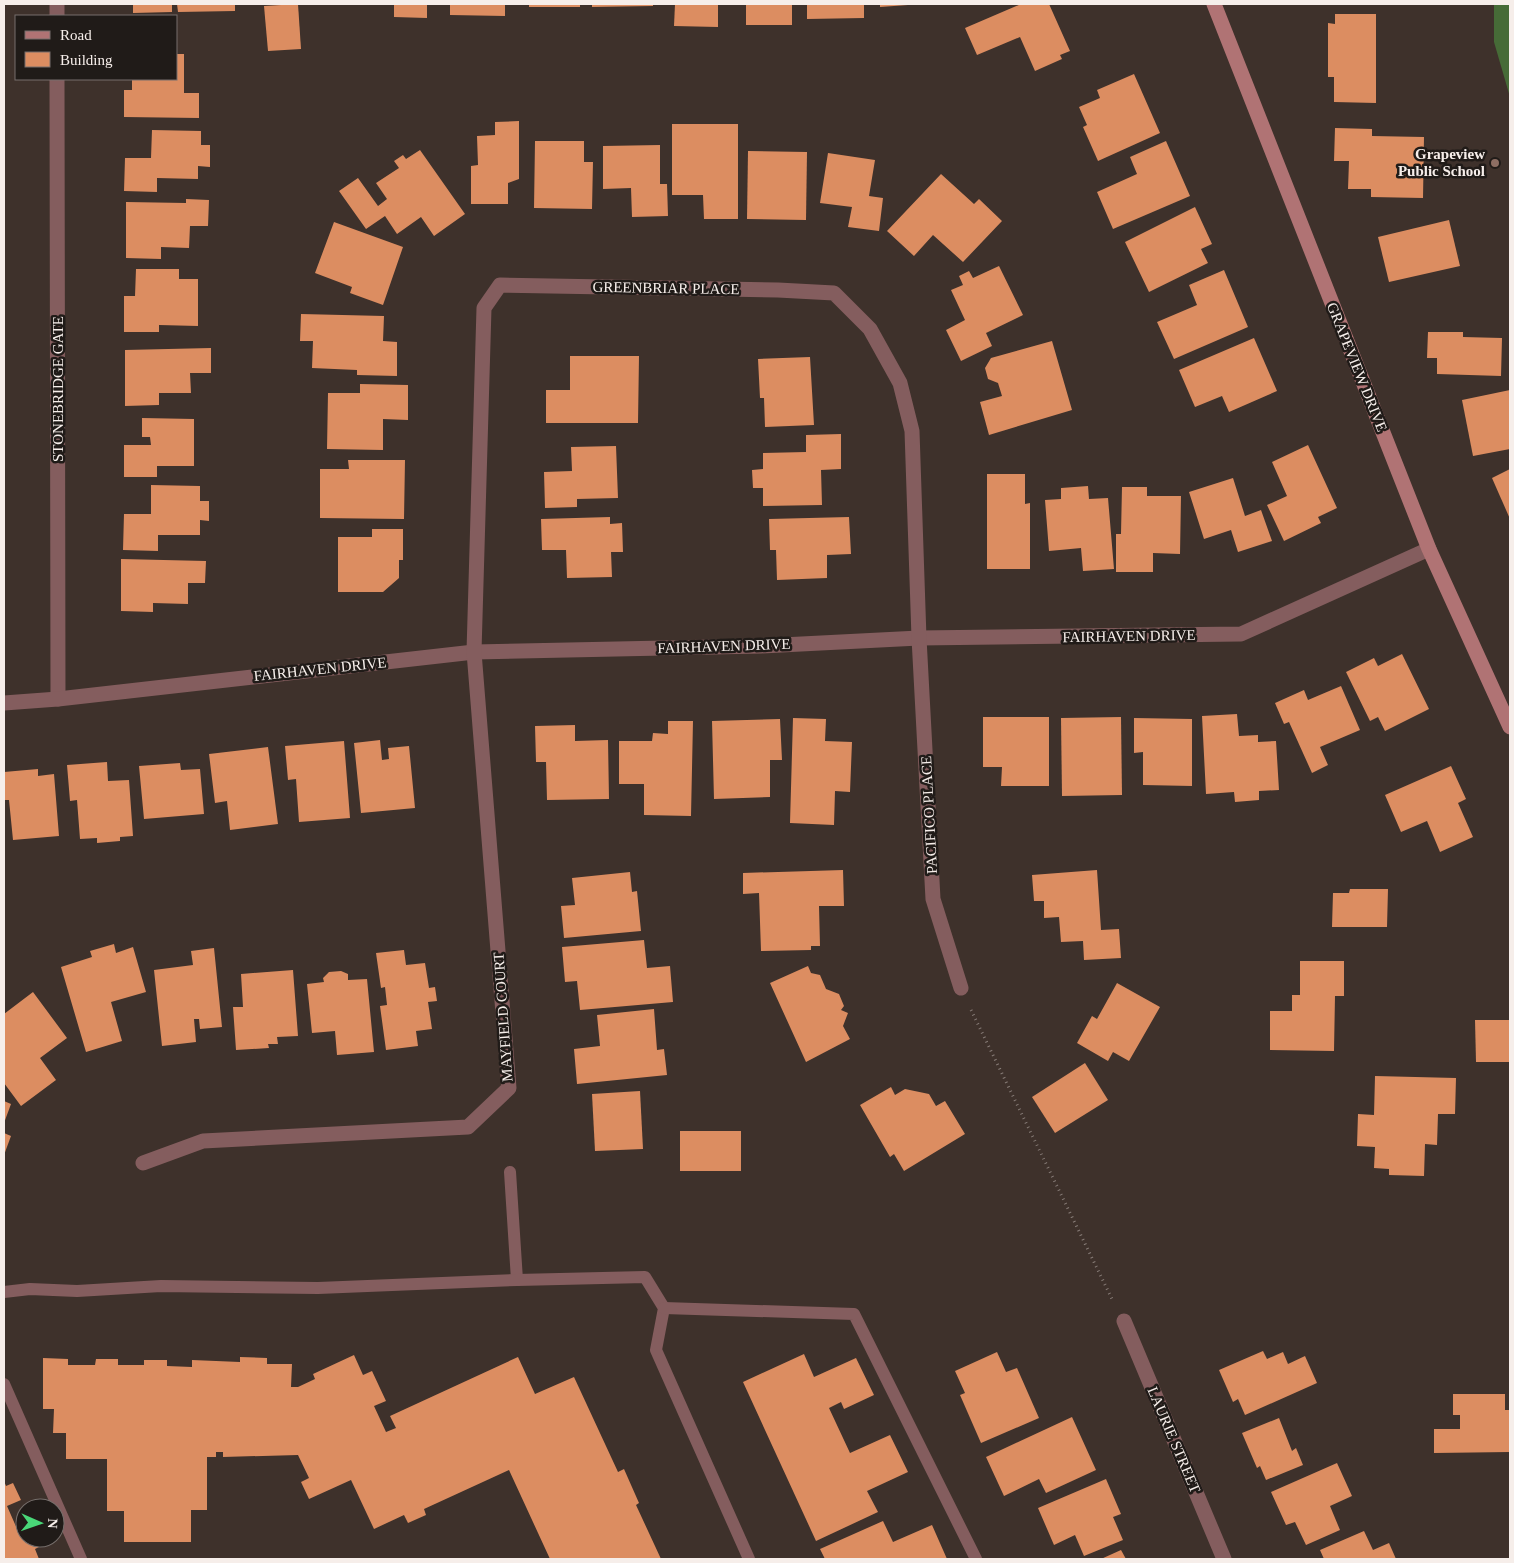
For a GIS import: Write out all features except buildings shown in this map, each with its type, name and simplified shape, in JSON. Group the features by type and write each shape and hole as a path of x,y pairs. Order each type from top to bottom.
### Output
{"street":[{"name":"GRAPEVIEW DRIVE","path":"1214,4 1429,549 1510,727"},
{"name":"STONEBRIDGE GATE","path":"57,80 58,699"},
{"name":"GREENBRIAR PLACE","path":"474,652 484,308 500,285 778,290 834,293 870,329 900,383 903,392 912,431 919,638"},
{"name":"FAIRHAVEN DRIVE","path":"4,702 58,699 474,652 762,646 919,638 1241,634 1429,549"},
{"name":"PACIFICO PLACE","path":"919,638 933,899 961,988"},
{"name":"MAYFIELD COURT","path":"143,1163 203,1141 468,1127 509,1088 474,652"},
{"name":"LAURIE STREET","path":"1124,1321 1224,1559"}],"lane":[{"path":"510,1172 517,1280"},
{"path":"4,1292 30,1289 77,1291 161,1286 318,1288 645,1277 664,1308 656,1350 749,1559"},
{"path":"664,1308 854,1314 976,1559"},
{"path":"4,1384 81,1559"}],"path":[{"path":"961,988 1124,1321"}],"green space":[{"path":"1494,4 1510,4 1510,97 1494,42"}],"place":[{"name":"Grapeview Public School","path":"1495,163"}]}
